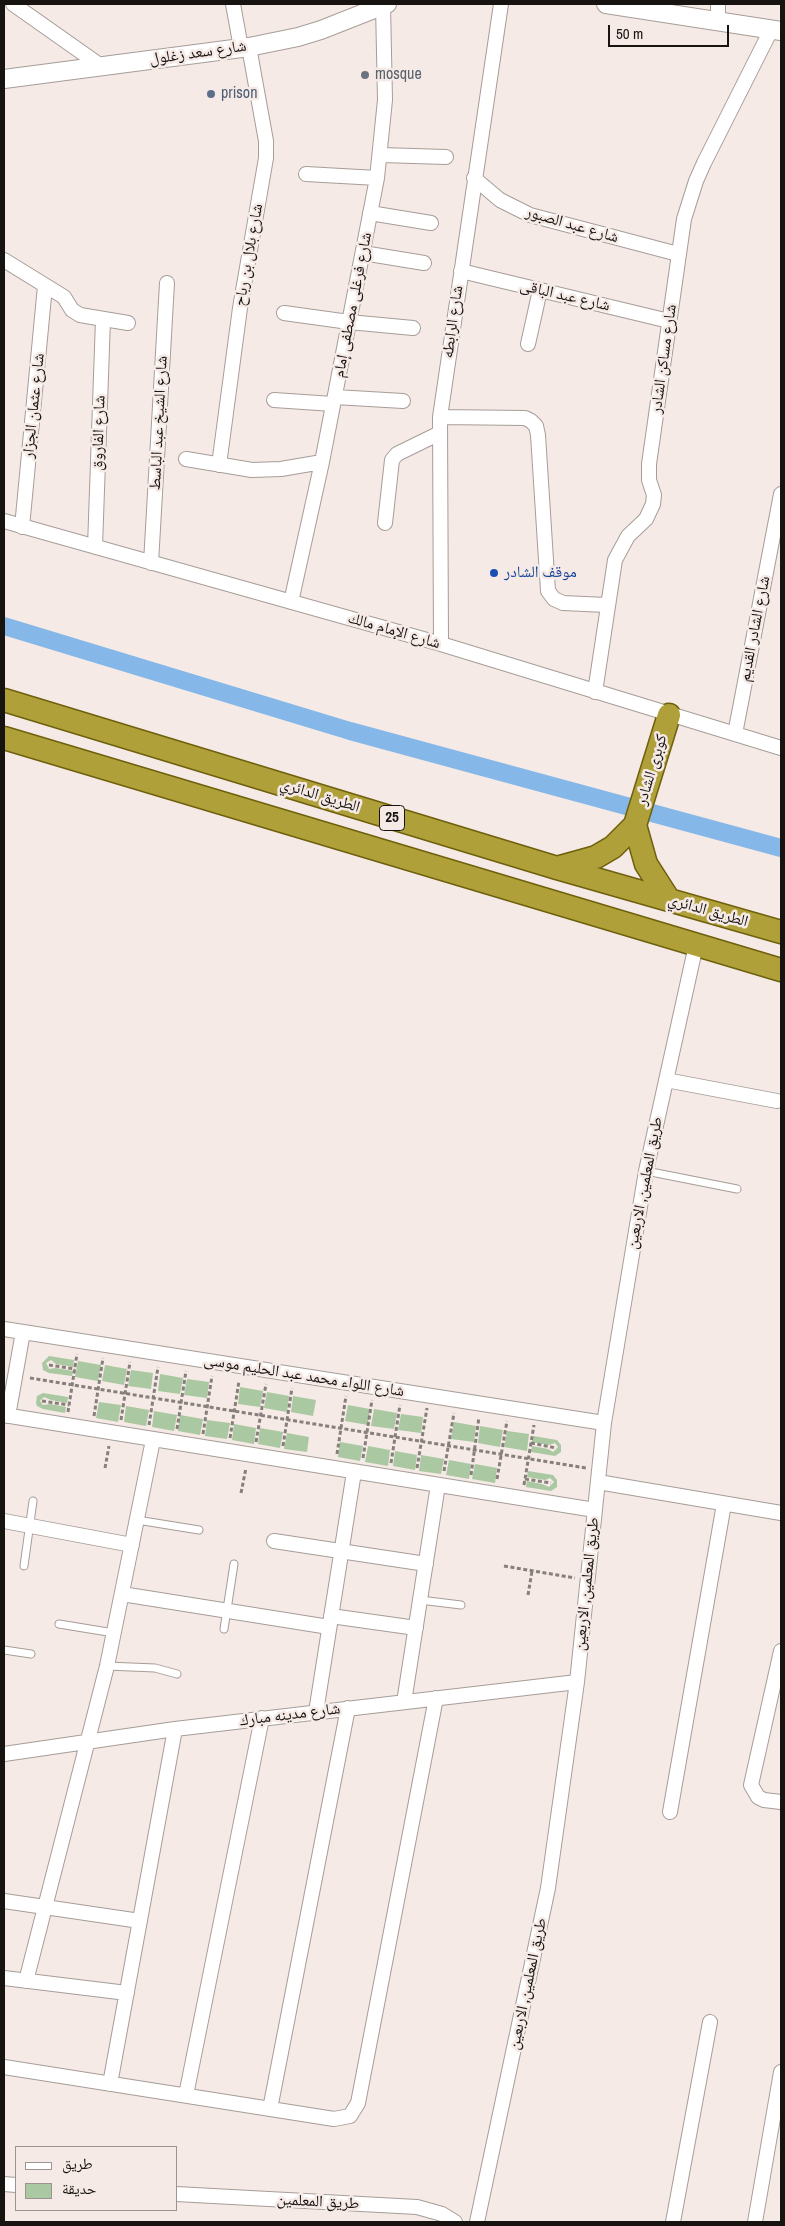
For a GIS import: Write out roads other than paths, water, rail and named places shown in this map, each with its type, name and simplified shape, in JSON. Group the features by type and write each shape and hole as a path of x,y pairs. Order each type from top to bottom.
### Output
{"highway":[{"name":"الطريق الدائري","path":"4,700 557,868 781,932"},
{"name":"كوبرى الشادر","path":"557,868 596,857 612,847 635,825 669,715"},
{"name":"25","path":"4,738 781,970"},
{"name":"كوبرى الشادر","path":"635,825 646,864 669,900"}],"street":[{"path":"13,4 101,66"},
{"name":"شارع بلال بن رباح","path":"219,464 240,308 266,158 266,141 233,4"},
{"name":"شارع الرابطه","path":"441,644 440,417 501,4"},
{"path":"606,4 776,30"},
{"path":"718,4 718,22"},
{"name":"شارع سعد زغلول","path":"4,79 245,48 321,30 385,5"},
{"name":"شارع فرغلى مصطفى إمام","path":"291,602 322,462 381,155 385,100 385,5"},
{"name":"شارع مساكن الشادر","path":"595,692 612,568 618,552 628,536 646,520 653,504 654,495 649,480 649,464 684,219 696,181 776,30"},
{"path":"381,155 446,157"},
{"path":"306,174 377,178"},
{"name":"شارع عبد الصبور","path":"474,178 500,200 530,215 678,254"},
{"path":"370,213 431,223"},
{"path":"363,253 424,263"},
{"path":"4,260 64,297 76,313 85,317 128,323"},
{"name":"شارع عبد الباقى","path":"461,271 669,321"},
{"name":"شارع الشيخ عبد الباسط","path":"151,563 167,282"},
{"name":"شارع عثمان الجزار","path":"22,527 46,286"},
{"path":"528,344 540,290"},
{"path":"284,313 412,328"},
{"name":"شارع الفاروق","path":"95,547 102,319"},
{"path":"274,400 403,401"},
{"path":"440,417 525,418 536,426 548,591 554,599 563,603 607,605"},
{"path":"385,523 390,464 394,457 440,434"},
{"path":"186,459 266,470 322,462"},
{"name":"شارع الشادر القديم","path":"735,734 781,494"},
{"name":"شارع الإمام مالك","path":"4,522 441,644 781,748"},
{"name":"طريق المعلمين, الاربعين","path":"478,2222 548,1888 577,1682 604,1423 646,1170 696,945"},
{"path":"666,1080 777,1101"},
{"name":"شارع اللواء محمد عبد الحليم موسى","path":"4,1329 604,1423"},
{"path":"23,1332 6,1416 595,1510"},
{"path":"26,1980 107,1666 137,1520 150,1439"},
{"path":"316,1712 341,1551 357,1472"},
{"path":"598,1476 724,1504 781,1513"},
{"path":"404,1702 440,1486"},
{"path":"670,1812 724,1504"},
{"path":"4,1521 132,1545"},
{"path":"274,1541 426,1564"},
{"path":"122,1594 227,1611 416,1628"},
{"path":"781,1651 751,1785 758,1797 764,1800 781,1802"},
{"name":"شارع مدينه مبارك","path":"4,1754 88,1740 262,1718 577,1682"},
{"path":"4,2067 334,2119 350,2116 357,2107 436,1698"},
{"path":"270,2108 348,1708"},
{"path":"186,2096 262,1718"},
{"path":"110,2084 175,1729"},
{"path":"4,1901 140,1921"},
{"path":"4,1978 127,1993"},
{"path":"673,2222 710,2022"},
{"path":"755,2222 776,2127 781,2072"},
{"name":"طريق المعلمين","path":"178,2194 417,2207 442,2214 455,2222"}],"lane":[{"path":"646,1170 737,1189"},
{"path":"24,1566 33,1501"},
{"path":"137,1520 199,1530"},
{"path":"224,1629 234,1564"},
{"path":"420,1600 461,1605"},
{"path":"59,1624 114,1632"},
{"path":"4,1650 31,1654"},
{"path":"107,1666 154,1668 177,1674"}],"waterway":[{"path":"4,626 350,731 781,848"}],"place":[{"name":"mosque","path":"365,75"},
{"name":"prison","path":"211,94"},
{"name":"موقف الشادر","path":"494,573"}]}
